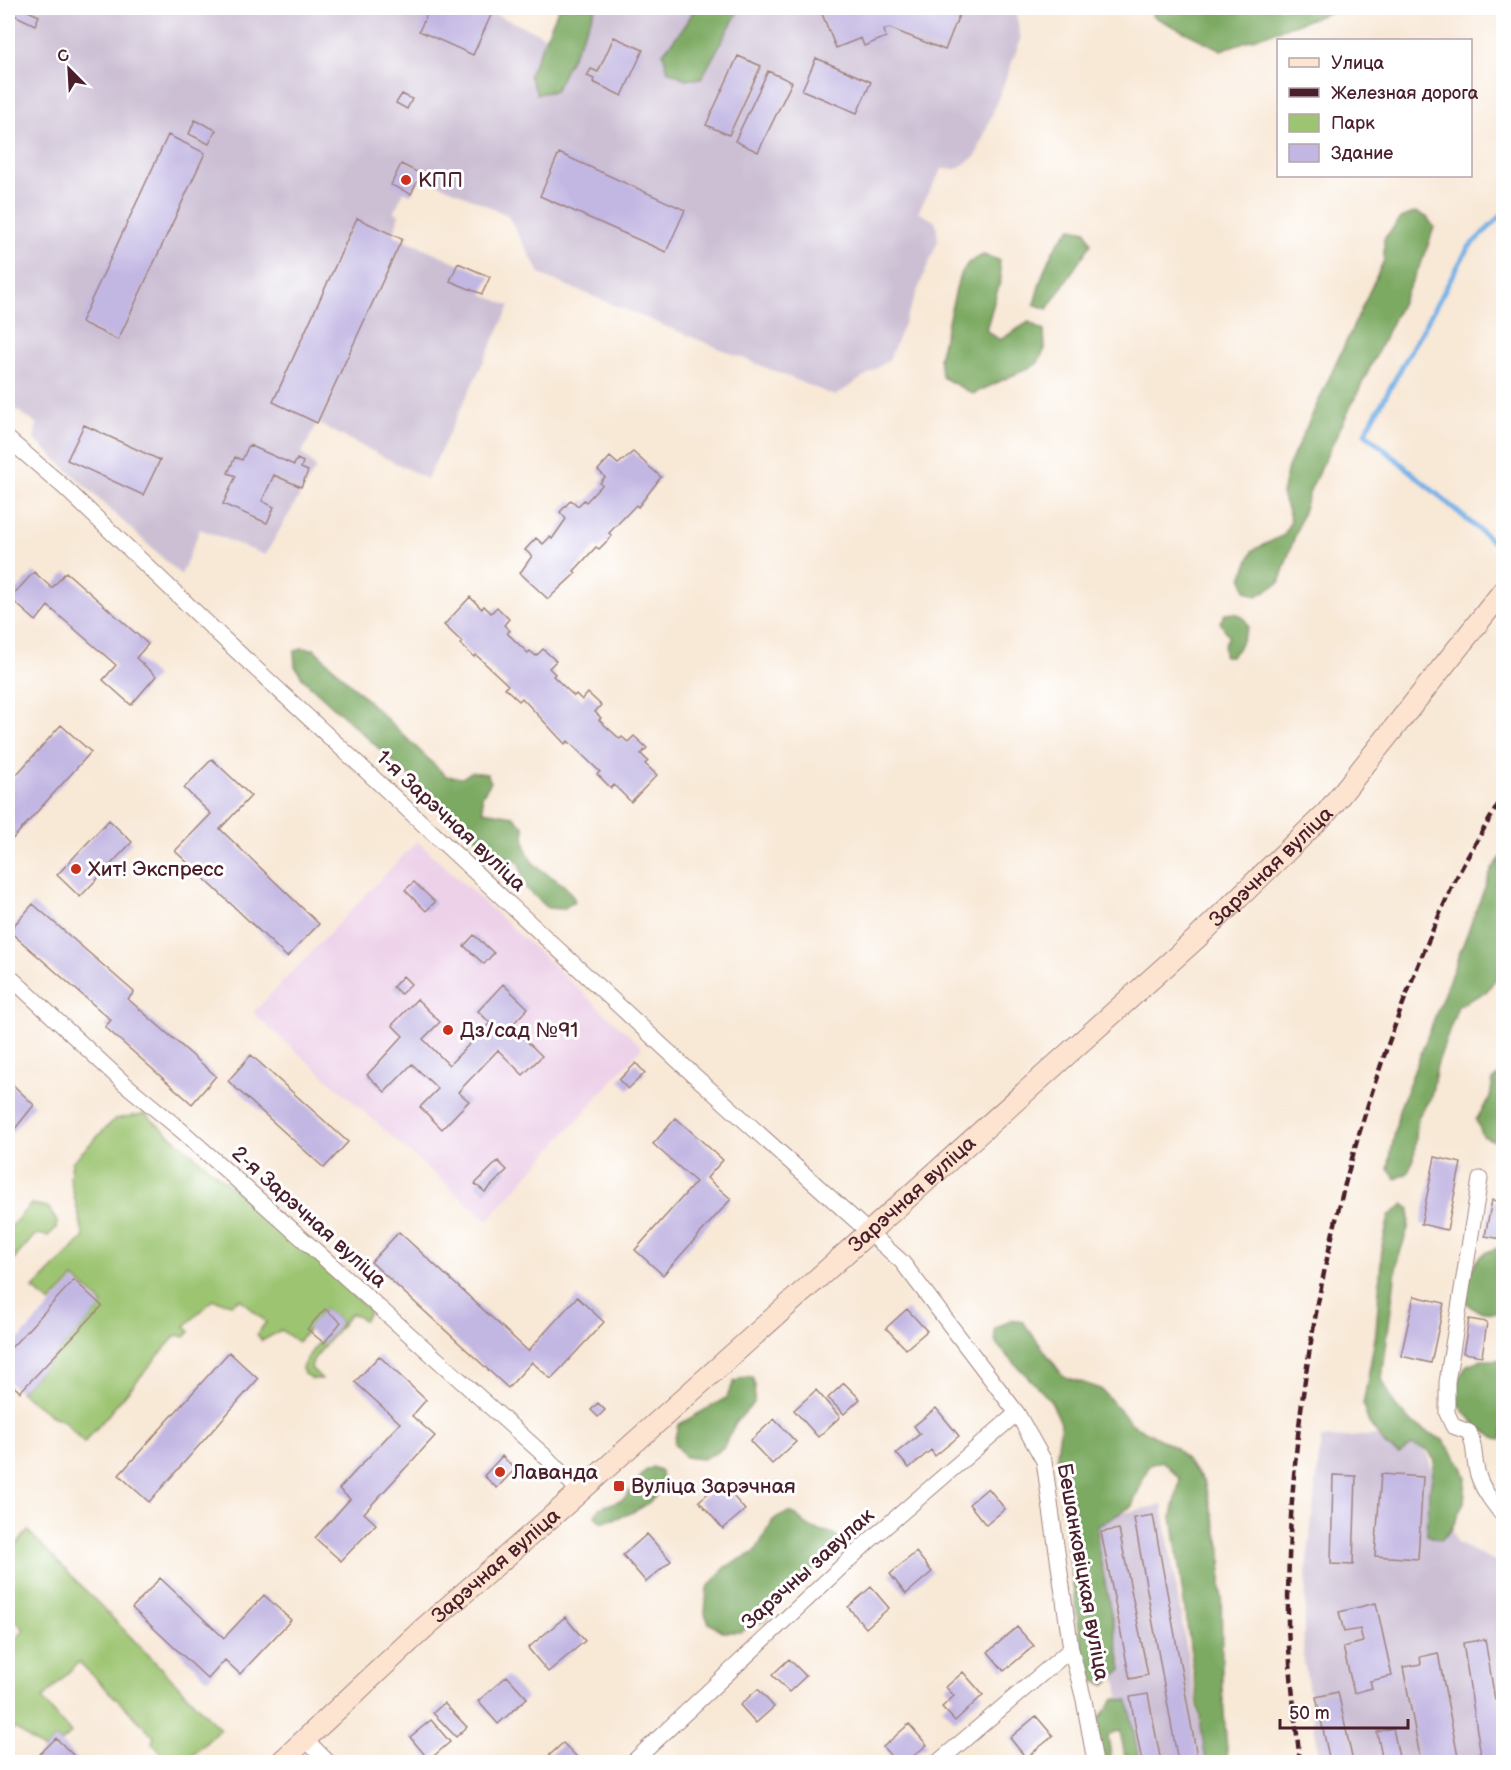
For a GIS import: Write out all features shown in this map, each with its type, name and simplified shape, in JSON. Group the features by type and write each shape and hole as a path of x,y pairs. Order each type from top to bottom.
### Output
{"street":[{"name":"1-я Зарэчная вуліца","path":"8,439 64,486 226,642 686,1068 867,1232"},
{"name":"Зарэчная вуліца","path":"281,1762 424,1628 580,1492 1197,938 1327,812 1503,590"},
{"name":"2-я Зарэчная вуліца","path":"8,975 125,1084 182,1131 544,1456 580,1492"},
{"path":"1480,1179 1447,1382 1447,1413 1453,1426 1469,1432 1475,1445 1477,1473 1484,1490 1503,1517"},
{"name":"Бешанковіцкая вуліца","path":"867,1232 902,1262 1017,1413 1044,1461 1071,1649 1084,1700 1095,1762"},
{"name":"Зарэчны завулак","path":"633,1762 869,1541 1017,1413"},
{"path":"938,1762 1071,1649"},
{"path":"306,1740 328,1762"}],"shaded area":[{"path":"8,8 480,8 561,43 578,8 1015,8 1021,39 976,156 957,169 942,169 918,212 936,222 938,241 889,360 835,396 541,275 507,215 420,175 411,194 404,191 394,212 399,214 394,235 490,277 482,294 510,306 427,479 317,423 302,453 316,468 265,555 200,529 181,575 34,439 37,424 8,404"},
{"name":"Дз/сад №91","path":"417,841 642,1047 487,1221 253,1013"},
{"path":"1419,1432 1457,1543 1503,1565 1503,1762 1320,1762 1303,1654 1307,1562 1321,1439"},
{"path":"1162,1505 1206,1762 1131,1762 1087,1520"}],"green space":[{"path":"559,8 596,8 555,91 537,94 529,75"},
{"path":"695,8 740,8 701,79 686,79 668,71 663,53 685,26"},
{"path":"1149,8 1342,8 1221,50 1154,17"},
{"path":"1416,212 1427,217 1434,227 1424,257 1311,488 1279,583 1257,596 1246,591 1242,577 1253,550 1284,535 1291,520 1282,494 1288,467 1384,260 1384,239 1401,218"},
{"path":"1071,228 1086,231 1091,244 1047,309 1034,304 1043,273 1052,254"},
{"path":"983,255 999,260 1001,278 986,330 1000,340 1029,322 1044,331 1045,349 1037,364 973,394 942,377 939,358 959,277 968,263"},
{"path":"1236,613 1245,619 1248,627 1238,649 1231,656 1224,656 1224,645 1229,636 1220,622 1225,614"},
{"path":"301,648 314,649 446,776 462,778 471,772 487,774 491,782 482,796 483,811 513,816 524,827 525,845 529,857 543,872 560,882 575,901 563,909 548,908 525,887 519,861 502,861 304,680 295,666 294,652"},
{"path":"1503,855 1503,969 1486,992 1458,1006 1437,1065 1431,1097 1418,1117 1414,1158 1408,1173 1396,1179 1388,1169 1399,1110 1492,869"},
{"path":"1503,1071 1503,1151 1499,1143 1483,1136 1476,1120 1490,1097 1493,1080"},
{"path":"145,1114 291,1237 370,1311 364,1320 351,1313 313,1360 311,1368 322,1379 313,1379 304,1374 302,1368 314,1348 341,1322 325,1309 298,1342 281,1330 262,1341 257,1334 266,1322 240,1299 232,1304 213,1300 185,1326 190,1332 185,1337 176,1335 84,1443 64,1421 50,1415 20,1392 103,1304 74,1278 50,1303 33,1289 84,1237 70,1179 72,1162 115,1119"},
{"path":"31,1204 48,1207 57,1222 56,1228 48,1236 38,1234 34,1236 8,1266 8,1230"},
{"path":"1403,1204 1410,1209 1408,1228 1397,1262 1382,1379 1396,1407 1415,1425 1443,1440 1461,1464 1466,1478 1464,1502 1451,1530 1441,1540 1427,1535 1429,1495 1435,1461 1428,1450 1412,1445 1399,1454 1386,1446 1369,1423 1363,1405 1376,1333 1382,1246 1389,1217"},
{"path":"1503,1247 1503,1312 1487,1312 1473,1308 1465,1301 1468,1281 1474,1265 1484,1254"},
{"path":"1010,1320 1023,1322 1063,1376 1101,1389 1132,1424 1176,1448 1204,1481 1221,1549 1222,1688 1228,1762 1206,1762 1172,1516 1180,1479 1162,1461 1149,1465 1132,1506 1098,1526 1097,1542 1122,1669 1105,1685 1090,1680 1081,1642 1060,1489 1057,1453 1061,1423 1051,1401 996,1344 994,1330"},
{"path":"1480,1360 1503,1360 1503,1439 1481,1428 1466,1413 1456,1398 1456,1385 1467,1365"},
{"path":"752,1377 755,1385 754,1403 736,1422 724,1446 718,1452 702,1459 685,1457 674,1443 678,1425 726,1398 734,1382"},
{"path":"653,1467 661,1472 661,1483 658,1492 643,1507 601,1522 595,1516 599,1508 624,1499 645,1471"},
{"path":"789,1512 812,1528 836,1535 842,1541 840,1550 785,1591 765,1620 740,1632 723,1632 709,1623 705,1614 707,1588 725,1567 755,1552 773,1520"},
{"path":"28,1531 220,1729 186,1762 169,1762 152,1743 154,1736 79,1662 42,1699 71,1733 61,1743 56,1738 44,1750 15,1728 8,1735 8,1647 24,1630 8,1613 8,1554"},
{"path":"1114,1699 1128,1700 1139,1762 1126,1762 1120,1730 1108,1736 1112,1762 1096,1762 1094,1725"}],"building":[{"path":"8,8 21,8 39,16 35,25 8,12"},
{"path":"430,8 480,8 492,13 473,55 419,31"},
{"path":"940,8 959,15 945,50 889,28 884,30 886,37 864,46 861,38 836,48 820,9"},
{"path":"614,37 643,50 622,96 593,82 594,79 587,76 591,69 598,72"},
{"path":"738,56 761,66 729,135 706,125"},
{"path":"816,58 871,82 857,113 802,90"},
{"path":"768,71 792,82 758,152 735,141"},
{"path":"402,94 412,99 407,109 396,103"},
{"path":"195,120 216,130 209,144 189,134"},
{"path":"168,135 205,153 118,340 81,322"},
{"path":"559,153 685,210 666,252 540,196"},
{"name":"КПП","path":"401,164 421,174 411,194 391,185"},
{"path":"357,218 402,239 317,423 273,402"},
{"path":"458,263 490,277 482,294 450,281"},
{"path":"84,425 160,460 143,495 67,460"},
{"path":"249,445 294,465 297,459 303,462 301,468 308,471 301,487 274,475 262,501 274,507 267,523 223,504 236,476 228,473 235,457 242,460"},
{"path":"633,452 661,477 638,507 636,505 609,533 612,536 599,549 596,547 574,571 576,573 548,599 520,573 532,556 525,550 536,538 543,544 550,537 552,539 566,519 560,512 571,500 578,506 584,500 586,502 602,485 600,483 605,477 598,470 610,457 618,464"},
{"path":"34,572 52,588 66,572 148,644 136,658 156,676 131,705 103,680 116,665 48,606 36,621 10,598"},
{"path":"470,597 482,609 484,606 491,613 497,607 509,619 504,625 510,631 507,633 528,653 530,651 536,656 543,649 556,661 549,668 555,674 553,676 574,696 576,694 582,700 588,693 601,705 595,712 601,718 599,720 620,739 622,737 628,742 634,736 647,748 641,754 648,761 645,764 657,775 631,802 614,785 611,788 597,774 600,772 568,741 565,744 522,698 519,701 505,688 508,685 476,655 474,657 460,644 462,642 444,625"},
{"path":"61,725 91,752 8,844 8,784"},
{"path":"212,759 251,796 220,829 319,924 287,957 175,851 211,814 184,788"},
{"path":"109,820 132,842 80,897 57,875"},
{"path":"414,882 435,902 426,911 405,890"},
{"path":"33,904 134,992 128,999 216,1076 192,1104 105,1027 111,1020 9,931"},
{"path":"474,935 494,953 484,964 464,946"},
{"path":"403,976 411,984 401,994 393,987"},
{"path":"503,984 528,1008 511,1026 542,1056 523,1075 498,1050 458,1092 469,1101 442,1129 420,1107 438,1089 412,1064 385,1092 367,1075 403,1036 392,1025 417,999 440,1022 423,1039 449,1065 490,1023 478,1011"},
{"path":"251,1055 348,1142 324,1168 228,1081"},
{"path":"636,1063 645,1073 628,1089 619,1080"},
{"path":"8,1080 34,1105 10,1135 8,1132"},
{"path":"676,1118 723,1160 707,1178 731,1199 663,1275 635,1250 696,1182 653,1144"},
{"path":"1435,1157 1461,1163 1447,1230 1421,1224"},
{"path":"498,1161 507,1170 485,1192 475,1184"},
{"path":"1492,1200 1504,1202 1502,1239 1485,1236"},
{"path":"399,1232 528,1351 577,1297 604,1322 551,1379 532,1362 508,1388 371,1262"},
{"path":"74,1280 102,1306 20,1392 8,1381 8,1351"},
{"path":"1414,1296 1444,1303 1431,1363 1401,1356"},
{"path":"325,1309 341,1322 324,1343 307,1329"},
{"path":"907,1309 927,1331 906,1349 886,1328"},
{"path":"1469,1319 1487,1322 1482,1356 1463,1353"},
{"path":"229,1352 258,1379 149,1502 119,1475"},
{"path":"379,1356 426,1400 412,1416 435,1436 364,1513 376,1524 341,1561 315,1538 350,1499 339,1489 400,1423 355,1382"},
{"path":"844,1383 860,1399 844,1414 828,1398"},
{"path":"816,1390 840,1417 818,1437 794,1410"},
{"path":"598,1403 605,1410 598,1417 591,1410"},
{"path":"936,1408 959,1436 935,1456 931,1450 909,1468 896,1453 920,1434 914,1426"},
{"path":"774,1419 796,1442 772,1464 750,1441"},
{"name":"Лаванда","path":"502,1456 515,1469 497,1488 484,1476"},
{"path":"1381,1474 1423,1477 1418,1559 1375,1556"},
{"path":"1333,1475 1356,1476 1353,1565 1331,1564"},
{"path":"721,1482 745,1510 723,1529 699,1501"},
{"path":"988,1488 1005,1509 986,1525 969,1504"},
{"path":"1153,1515 1198,1762 1178,1762 1134,1518"},
{"path":"1119,1529 1148,1675 1130,1679 1101,1532"},
{"path":"647,1534 671,1561 646,1582 623,1555"},
{"path":"916,1552 932,1572 906,1594 890,1574"},
{"path":"160,1578 224,1638 264,1595 291,1620 240,1674 225,1660 208,1679 132,1608"},
{"path":"871,1587 889,1608 866,1628 848,1607"},
{"path":"1376,1603 1392,1676 1370,1681 1372,1688 1354,1693 1343,1647 1363,1642 1360,1629 1344,1632 1339,1612"},
{"path":"565,1617 585,1641 548,1672 528,1648"},
{"path":"1017,1627 1034,1646 1004,1671 988,1652"},
{"path":"1485,1639 1495,1700 1504,1699 1504,1762 1482,1762 1463,1643"},
{"path":"1438,1653 1459,1762 1421,1762 1403,1667 1421,1664 1420,1657"},
{"path":"789,1659 806,1676 789,1692 772,1675"},
{"path":"963,1672 983,1695 955,1721 942,1707 954,1696 946,1687"},
{"path":"507,1676 527,1698 498,1724 478,1701"},
{"path":"758,1689 774,1707 756,1723 740,1705"},
{"path":"1338,1692 1353,1762 1330,1762 1316,1697"},
{"path":"1148,1694 1161,1762 1142,1762 1130,1697"},
{"path":"444,1703 467,1727 456,1737 433,1713"},
{"path":"1036,1716 1053,1736 1026,1758 1010,1738"},
{"path":"431,1720 450,1742 429,1760 410,1737"},
{"path":"909,1724 927,1745 906,1762 896,1762 883,1747"},
{"path":"1393,1728 1400,1762 1383,1762 1377,1732"},
{"path":"56,1738 80,1762 32,1762"},
{"path":"563,1743 582,1762 542,1762"}],"waterway":[{"path":"1504,213 1468,248 1365,433 1504,551"}],"railway":[{"path":"1300,1762 1292,1692 1288,1621 1290,1527 1298,1432 1312,1339 1330,1246 1353,1154 1414,974 1452,887 1504,794"}],"place":[{"name":"КПП","path":"406,180"},
{"name":"Хит! Экспресс","path":"76,869"},
{"name":"Дз/сад №91","path":"448,1030"},
{"name":"Лаванда","path":"500,1472"},
{"name":"Вуліца Зарэчная","path":"619,1486"}]}
